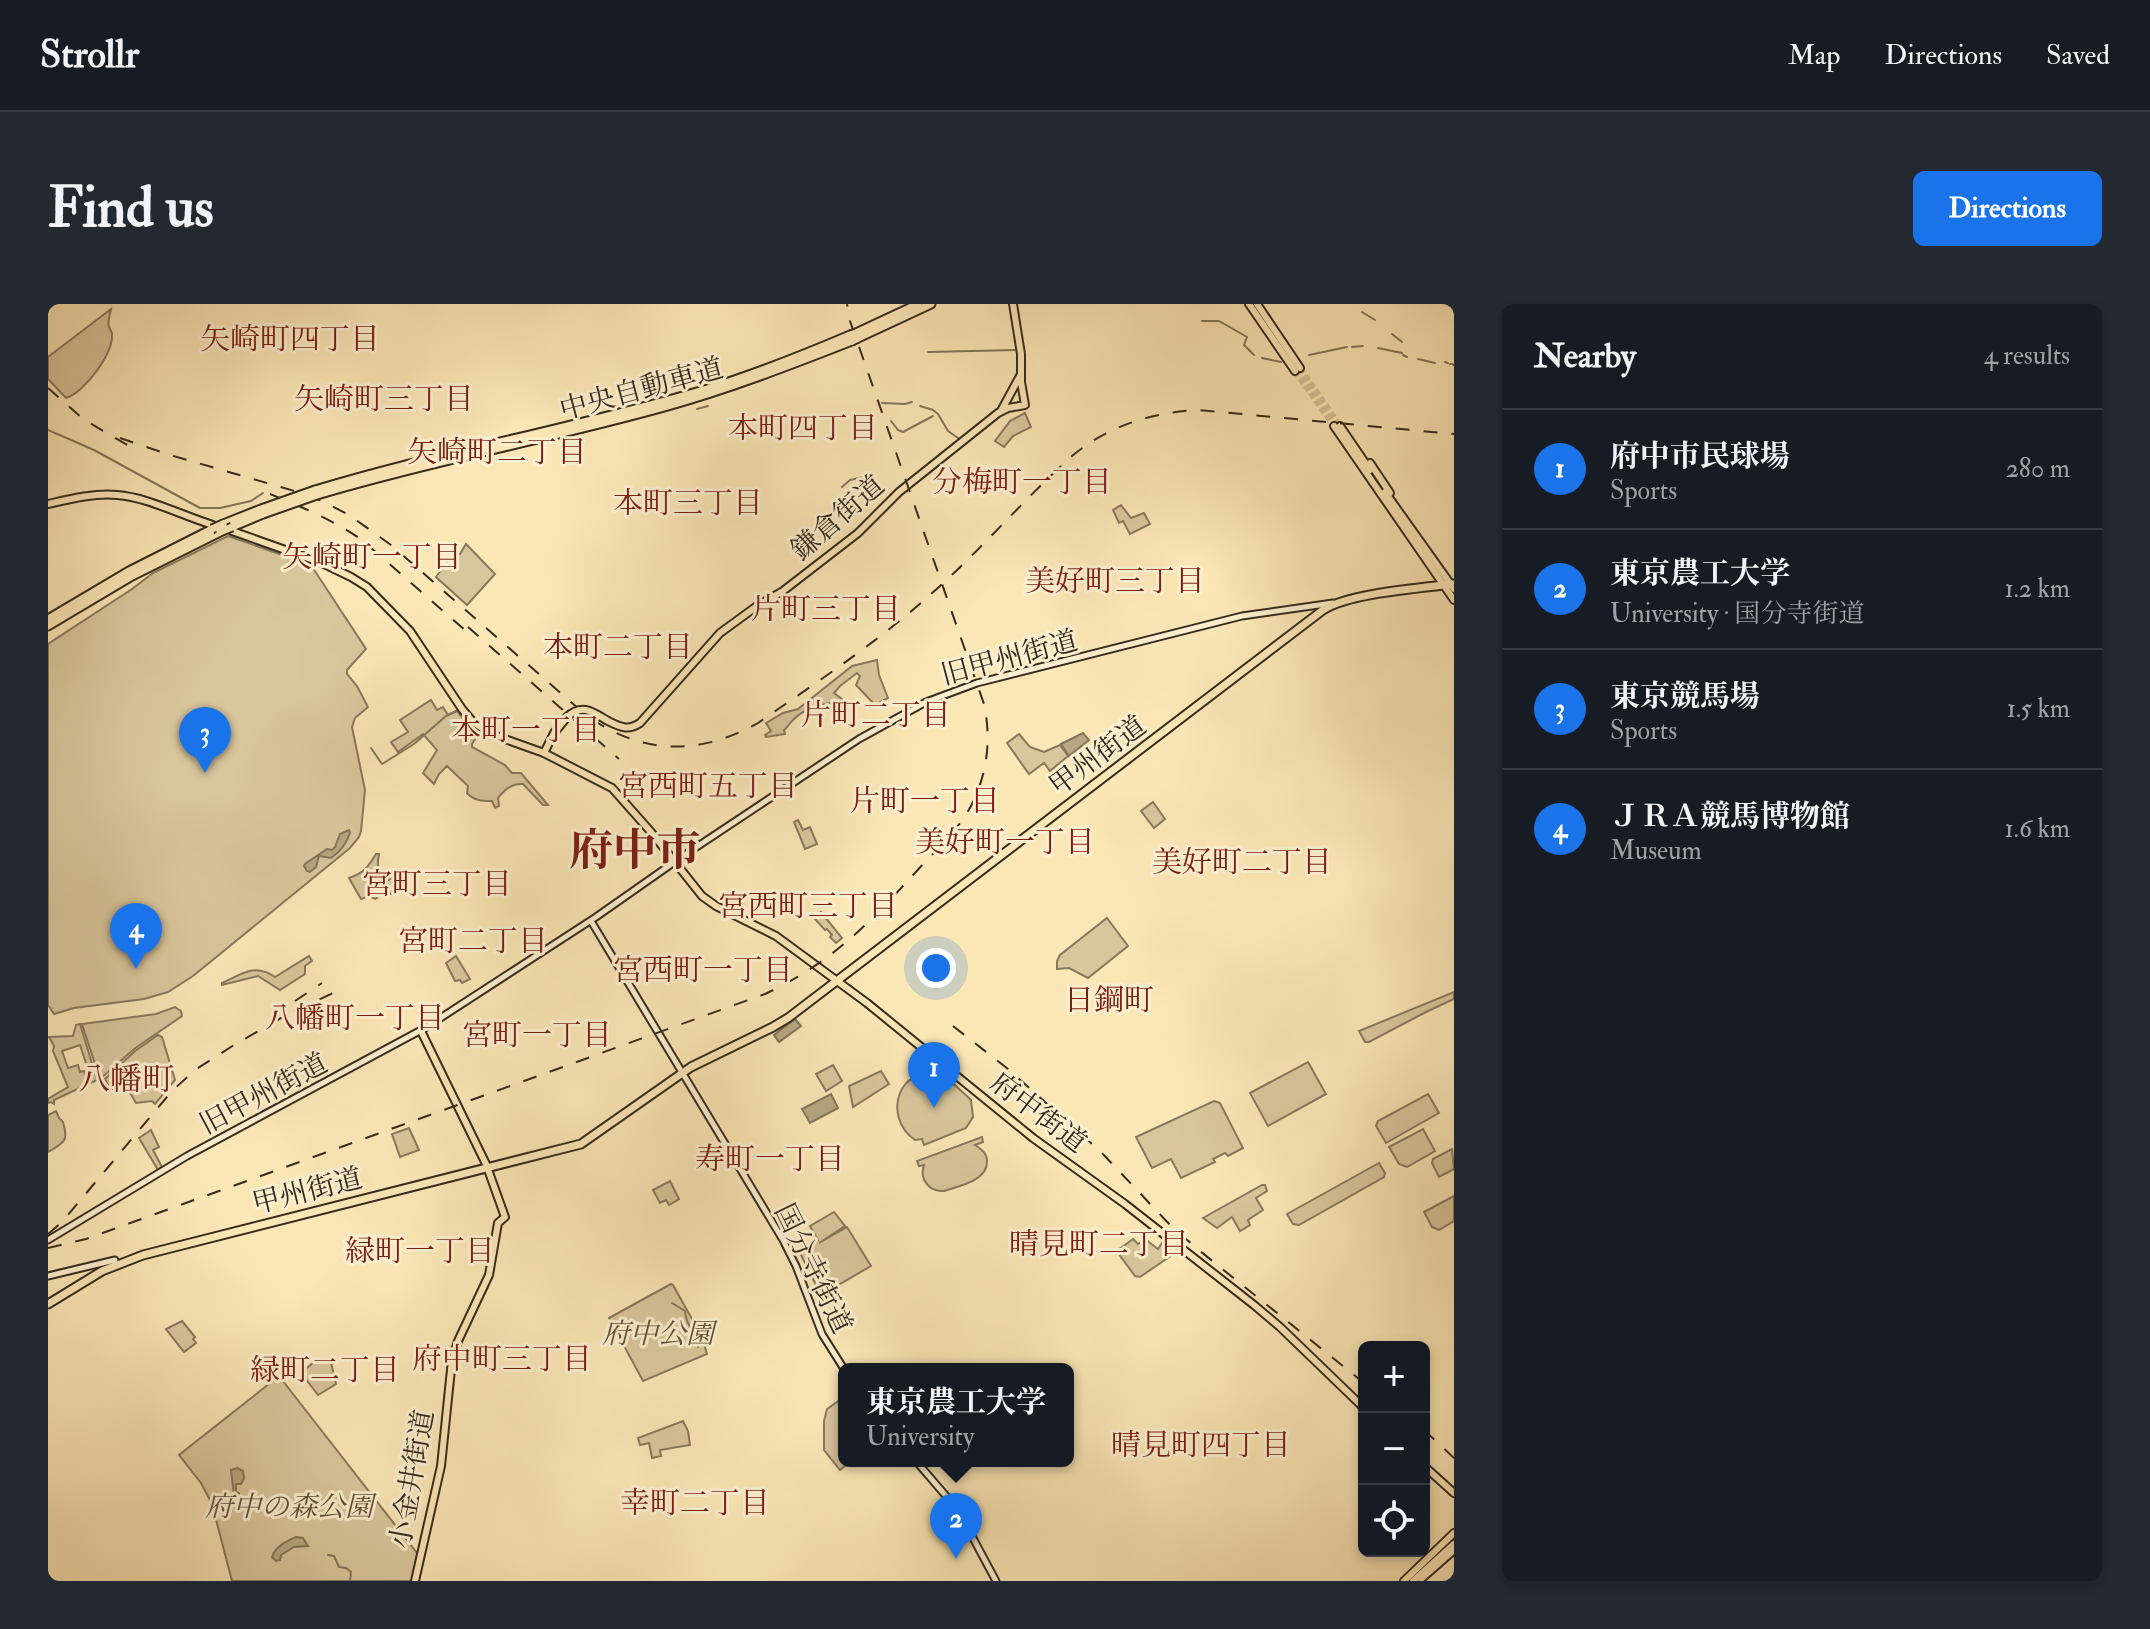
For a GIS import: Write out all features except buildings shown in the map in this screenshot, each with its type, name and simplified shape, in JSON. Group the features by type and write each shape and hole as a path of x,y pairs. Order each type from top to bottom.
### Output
{"highway":[{"name":"中央自動車道","path":"48,619 160,554 223,524 280,502 407,463 707,389 829,344 918,304"},
{"name":"中央自動車道","path":"48,626 163,559 272,511 378,477 709,394 852,341 931,304"},
{"path":"1337,603 1432,587 1451,590"},
{"name":"甲州街道","path":"48,1302 90,1271 141,1251 581,1144 683,1072 778,1024 1314,617 1337,603"},
{"name":"甲州街道","path":"48,1302 90,1271 487,1166"}],"main road":[{"name":"鎌倉街道","path":"544,753 554,733 576,710 586,709 625,728 640,723 720,633 783,591 858,533 899,492 1001,411 1025,405 1013,304"},
{"path":"1249,304 1298,369 1257,304"},
{"path":"1001,411 1021,373"},
{"path":"1402,525 1337,426 1451,590"},
{"path":"1350,433 1393,497 1398,510"},
{"path":"1338,437 1388,509 1440,574"},
{"path":"48,504 118,495 213,525"},
{"name":"府中街道","path":"232,531 322,563 367,587 410,631 473,722 491,734 544,753 612,788 706,899 776,936 837,981 1033,1138 1245,1297 1358,1402"},
{"name":"旧甲州街道","path":"48,1240 187,1156 421,1031 591,921 859,739 928,700 972,684 1234,618 1337,603"},
{"path":"1308,606 1314,617"},
{"name":"国分寺街道","path":"591,921 751,1183 787,1247 822,1334 840,1363"},
{"name":"小金井街道","path":"415,1581 441,1466 452,1360 487,1279 498,1223 505,1217 487,1166 421,1031"},
{"path":"48,1276 90,1271"},
{"path":"922,1467 958,1510 996,1581"},
{"path":"1430,1471 1454,1493"},
{"path":"1406,1581 1454,1541"},
{"path":"1416,1581 1454,1541"}],"green space":[{"path":"111,309 108,322 111,341 103,361 81,389 66,398 48,379 48,357"},
{"path":"1025,413 1031,427 1013,436 1004,447 995,441 1010,421"},
{"path":"1121,505 1131,518 1144,513 1150,524 1130,534 1123,521 1119,523 1113,510"},
{"path":"228,536 311,565 366,649 347,670 368,707 355,718 352,727 365,790 359,837 350,848 193,976 168,992 54,1014 48,1005 48,644 153,573"},
{"path":"466,544 495,574 467,605 436,577 455,552 460,554"},
{"path":"877,660 888,698 875,705 856,685 860,676 857,673 834,693 842,699 839,702 808,709 791,722 784,730 785,734 766,737 771,731 766,723 798,709 852,666"},
{"path":"431,700 437,710 443,707 448,715 457,711 479,734 472,747 505,765 512,773 521,773 548,805 543,805 523,784 519,784 503,792 498,798 499,806 495,808 492,801 470,796 468,786 447,766 434,784 423,773 437,750 423,734 398,752 391,742 408,732 400,720"},
{"path":"1019,734 1030,747 1044,752 1060,745 1068,756 1050,771 1044,763 1029,774 1007,743"},
{"path":"1153,802 1165,819 1154,828 1141,811"},
{"path":"798,820 803,830 810,827 817,844 805,849 794,822"},
{"path":"379,854 379,873 386,881 394,877 396,892 390,894 386,887 374,890 375,899 369,896 361,899 349,878 365,869"},
{"path":"821,912 842,938 836,943 827,929 814,918"},
{"path":"1107,918 1128,946 1088,978 1069,968 1057,969 1060,955"},
{"path":"309,956 312,961 305,966 305,974 280,990 258,976 222,985 248,971 261,971 275,977"},
{"path":"456,956 470,979 462,983 455,981 446,963"},
{"path":"1454,992 1454,999 1369,1042 1365,1042 1359,1031"},
{"path":"175,1007 182,1016 134,1049 100,1079 82,1024 156,1014"},
{"path":"80,1024 97,1080 54,1100 54,1104 48,1103 48,1099 68,1087 49,1037 73,1036 76,1025","holes":["80,1045 91,1078 88,1080 78,1065 68,1068 62,1051"]},
{"path":"158,1035 162,1037 175,1080 155,1104 152,1101 136,1103 126,1086 110,1090 105,1079"},
{"path":"1308,1062 1326,1094 1268,1126 1250,1093"},
{"path":"833,1065 842,1081 826,1091 816,1074"},
{"path":"881,1071 889,1084 853,1107 849,1086"},
{"path":"942,1073 971,1100 973,1117 966,1128 924,1145 922,1139 915,1140 904,1130 897,1105 905,1084 925,1075 937,1079"},
{"path":"1428,1094 1439,1113 1386,1143 1376,1126 1378,1121"},
{"path":"1214,1101 1220,1103 1243,1148 1228,1156 1225,1153 1213,1159 1215,1162 1181,1178 1171,1159 1152,1168 1136,1137"},
{"path":"56,1111 63,1122 65,1137 61,1144 48,1152 48,1115"},
{"path":"409,1128 419,1150 400,1157 392,1134"},
{"path":"1423,1129 1435,1151 1407,1167 1399,1164 1389,1147"},
{"path":"151,1130 159,1147 153,1150 162,1167 158,1170 139,1138"},
{"path":"982,1137 983,1142 975,1145 985,1153 987,1161 978,1178 944,1191 926,1184 924,1165 919,1166 917,1161"},
{"path":"1452,1149 1454,1169 1439,1177 1433,1159"},
{"path":"1379,1163 1384,1177 1299,1225 1293,1224 1287,1214"},
{"path":"670,1181 679,1199 669,1205 666,1200 660,1203 653,1190"},
{"path":"1262,1185 1267,1191 1256,1198 1263,1210 1248,1220 1250,1225 1240,1231 1232,1217 1217,1228 1203,1218"},
{"path":"1454,1196 1454,1221 1439,1230 1432,1227 1424,1212"},
{"path":"834,1212 845,1226 819,1243 847,1227 871,1266 821,1295 799,1251 818,1240 810,1226"},
{"path":"1133,1239 1138,1244 1145,1239 1158,1249 1162,1243 1175,1253 1140,1277 1135,1276 1118,1253"},
{"name":"府中公園","path":"671,1284 702,1337 707,1354 643,1381 609,1318"},
{"path":"182,1321 196,1343 184,1352 166,1329"},
{"path":"330,1358 336,1384 318,1395 301,1373 314,1362"},
{"name":"府中の森公園","path":"279,1376 417,1553 412,1581 232,1581 212,1504 201,1483 179,1455"},
{"path":"838,1401 838,1467 844,1467 840,1470 824,1450 827,1409"},
{"path":"683,1421 690,1445 660,1450 661,1456 652,1458 649,1443 640,1445 638,1438"}],"shaded area":[{"path":"1083,733 1089,740 1069,756 1061,744"},
{"path":"349,830 347,840 337,853 331,858 319,856 316,867 307,871 305,864 327,849 332,850 340,834"},
{"path":"795,1019 801,1026 779,1042 774,1035"},
{"path":"831,1094 838,1108 810,1123 802,1109"},
{"path":"237,1468 243,1471 244,1478 241,1484 236,1484 237,1498 227,1505 222,1499 234,1495 231,1470"},
{"path":"296,1537 303,1538 308,1546 294,1547 281,1555 280,1560 272,1557 278,1547"}],"waterway":[{"path":"1362,312 1375,320"},
{"path":"1202,321 1219,321 1247,337 1244,345 1254,355"},
{"path":"1392,334 1402,342"},
{"path":"1352,347 1363,346"},
{"path":"1309,355 1347,347"},
{"path":"1378,348 1402,353"},
{"path":"928,352 1016,350"},
{"path":"1403,355 1407,357"},
{"path":"1262,358 1281,362"},
{"path":"1418,359 1435,363"},
{"path":"882,403 912,402"},
{"path":"697,409 708,406"},
{"path":"920,406 938,414 948,431 961,440"},
{"path":"891,421 903,432 933,416"},
{"path":"48,430 94,450 200,508 220,508 251,501 263,493"},
{"path":"842,487 850,480 864,477"},
{"path":"371,748 382,764 458,710"},
{"path":"672,1303 685,1311 690,1327 702,1340 698,1347"},
{"path":"328,1555 334,1556 339,1567 351,1572 350,1581"}],"tunnel":[{"path":"1300,368 1340,426"},
{"path":"1295,371 1334,426"}],"railway":[{"path":"48,1248 86,1239 765,994 813,967 852,937 952,833 969,809 985,765 988,741 984,704 850,321 847,304"},
{"path":"48,388 83,419 129,446"},
{"path":"120,438 298,492 349,515 391,545 587,716 608,729 650,744 693,746 736,734 758,723 847,661 949,578 1072,456 1100,436 1131,422 1199,410 1454,434"},
{"path":"270,494 329,520 362,540 474,638"},
{"path":"468,627 619,759"},
{"path":"295,1001 322,983"},
{"path":"48,1234 62,1222 172,1091 195,1070 288,1014 344,988"},
{"path":"953,1026 1008,1069 1100,1151 1172,1227 1358,1378"},
{"path":"1430,1436 1454,1458"}],"place":[{"name":"東京競馬場","path":"205,773"},
{"name":"ＪＲＡ競馬博物館","path":"136,969"},
{"name":"府中市民球場","path":"934,1108"},
{"name":"東京農工大学","path":"956,1559"}],"district":[{"name":"矢崎町四丁目","path":"290,339"},
{"name":"矢崎町三丁目","path":"384,399"},
{"name":"本町四丁目","path":"803,428"},
{"name":"矢崎町二丁目","path":"497,452"},
{"name":"分梅町一丁目","path":"1022,482"},
{"name":"本町三丁目","path":"688,503"},
{"name":"矢崎町一丁目","path":"372,557"},
{"name":"美好町三丁目","path":"1115,581"},
{"name":"片町三丁目","path":"826,609"},
{"name":"本町二丁目","path":"618,647"},
{"name":"片町二丁目","path":"876,715"},
{"name":"本町一丁目","path":"526,730"},
{"name":"宮西町五丁目","path":"708,786"},
{"name":"片町一丁目","path":"925,801"},
{"name":"美好町一丁目","path":"1005,842"},
{"name":"府中市","path":"635,850"},
{"name":"美好町二丁目","path":"1242,862"},
{"name":"宮町三丁目","path":"437,884"},
{"name":"宮西町三丁目","path":"808,906"},
{"name":"宮町二丁目","path":"473,941"},
{"name":"宮西町一丁目","path":"703,970"},
{"name":"日鋼町","path":"1109,1000"},
{"name":"八幡町一丁目","path":"355,1018"},
{"name":"宮町一丁目","path":"537,1035"},
{"name":"八幡町","path":"126,1079"},
{"name":"寿町一丁目","path":"770,1159"},
{"name":"晴見町二丁目","path":"1099,1244"},
{"name":"緑町一丁目","path":"420,1251"},
{"name":"府中町三丁目","path":"502,1359"},
{"name":"緑町二丁目","path":"325,1370"},
{"name":"晴見町四丁目","path":"1201,1445"},
{"name":"幸町二丁目","path":"695,1503"}]}
